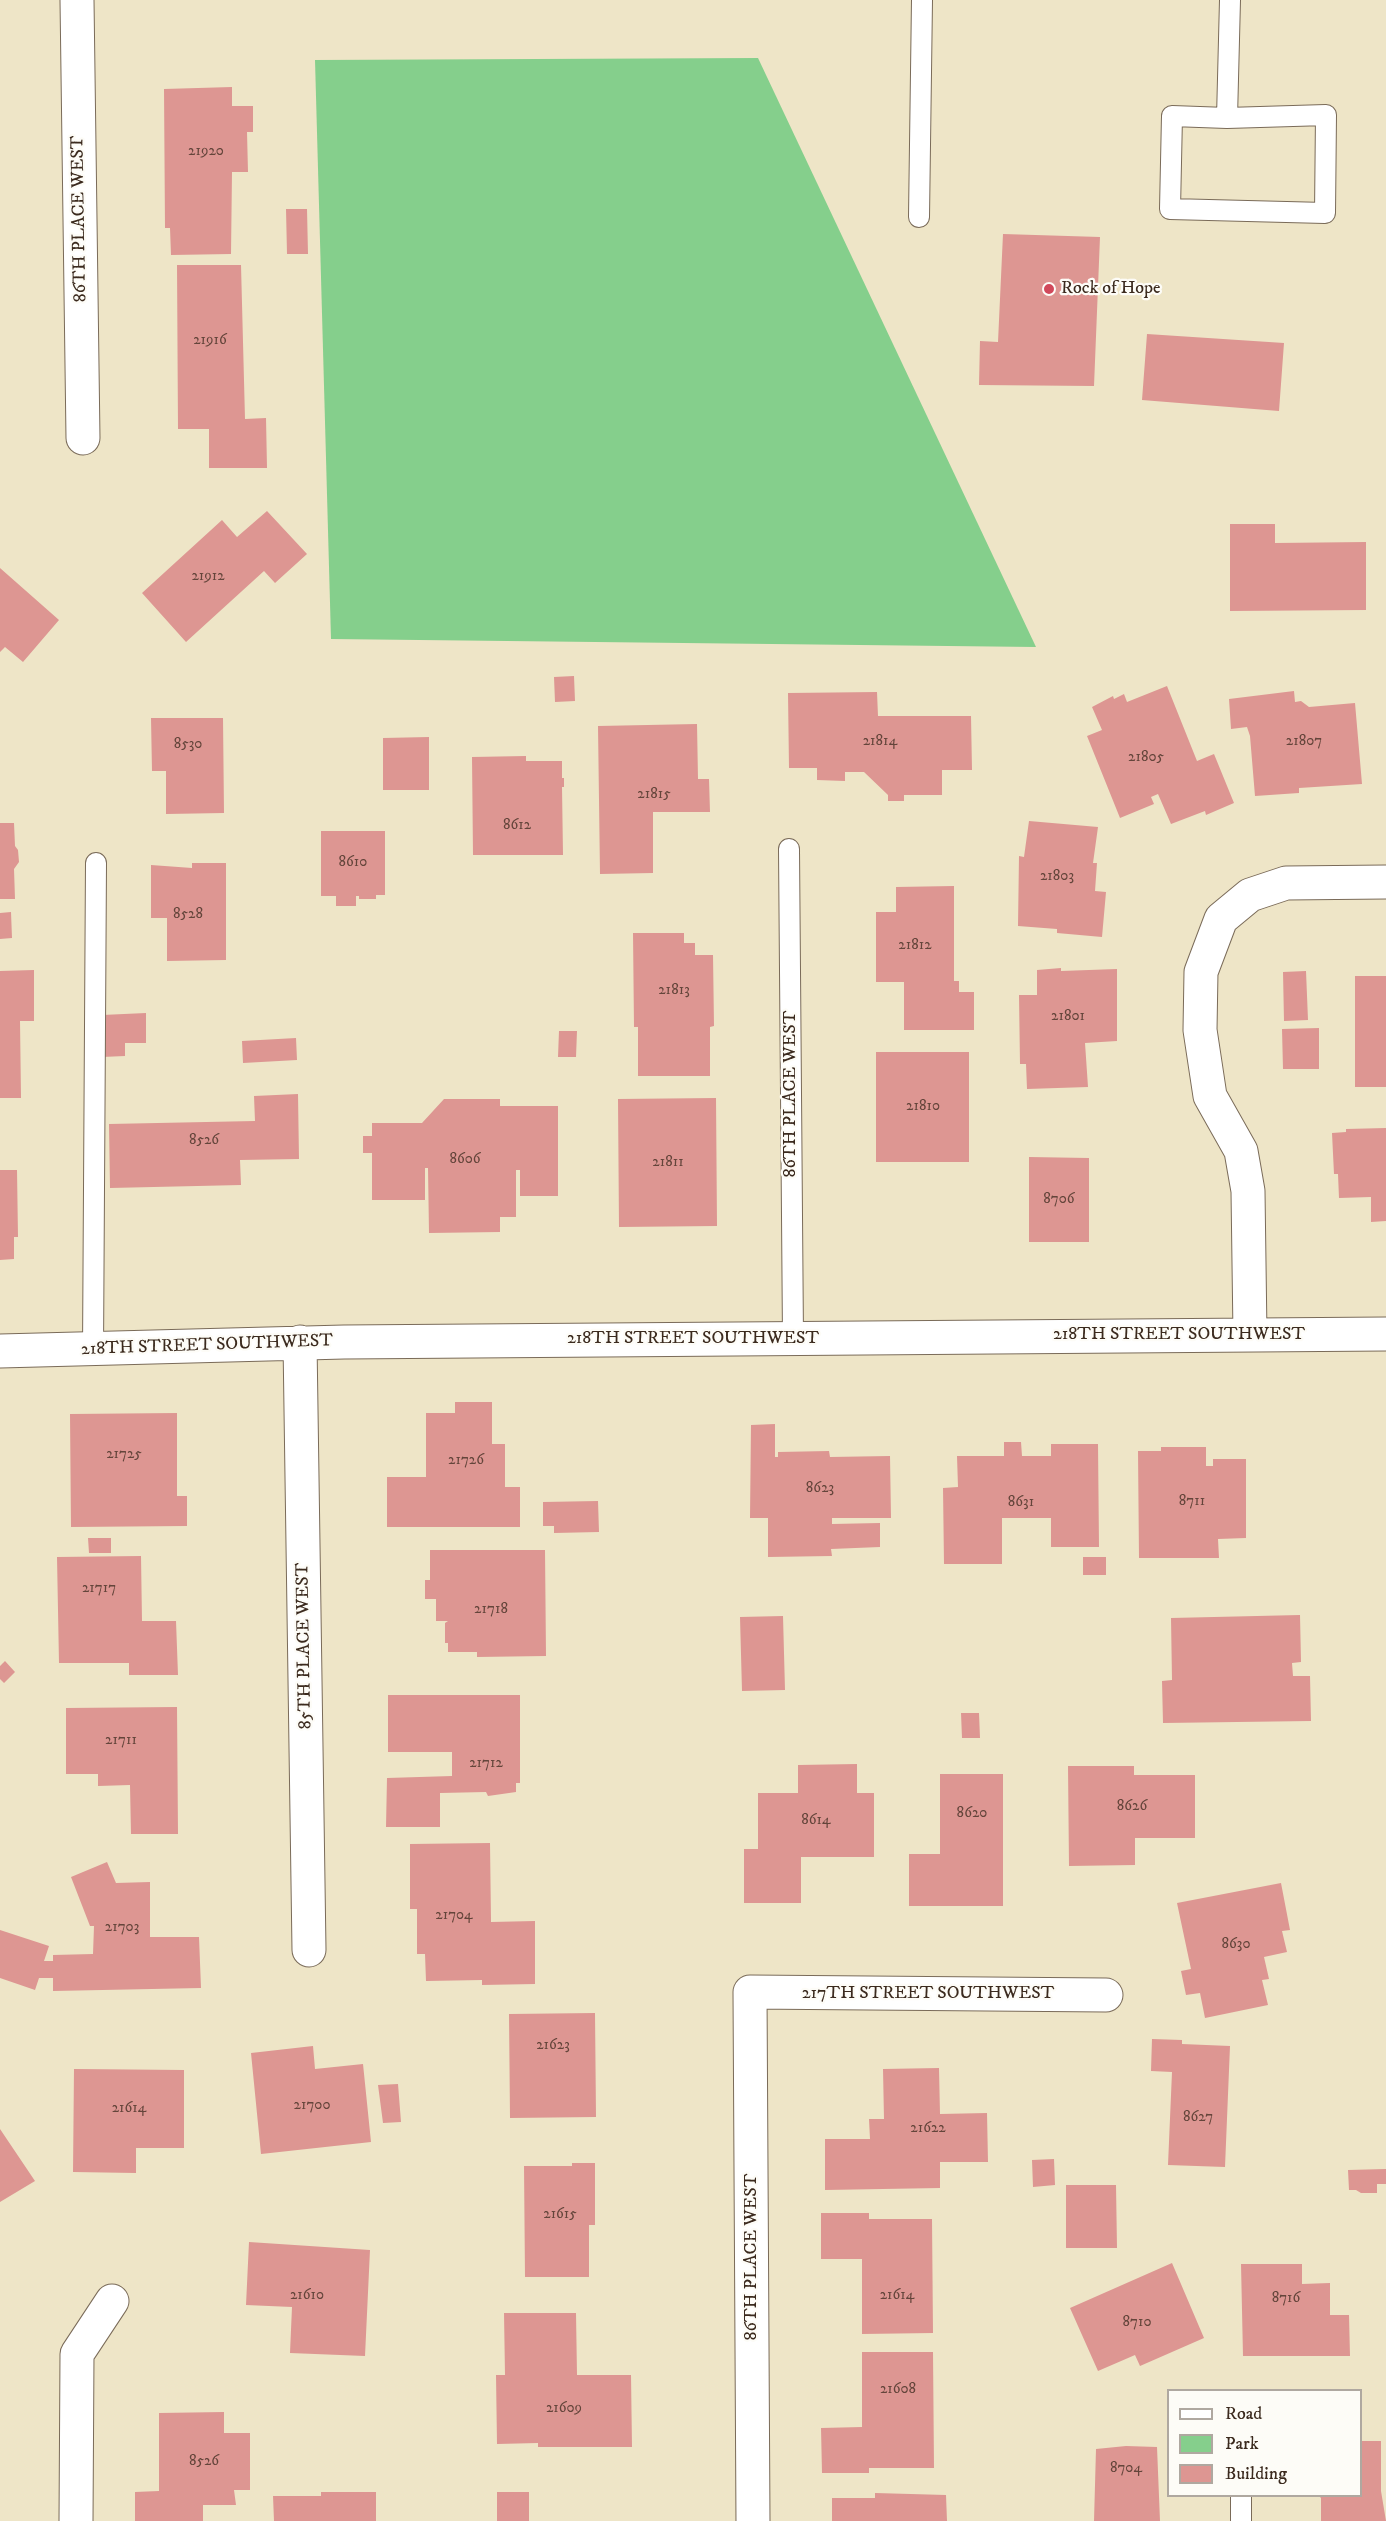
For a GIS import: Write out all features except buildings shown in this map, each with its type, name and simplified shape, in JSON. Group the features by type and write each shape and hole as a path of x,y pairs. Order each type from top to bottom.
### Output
{"street":[{"name":"86TH PLACE WEST","path":"77,0 83,438"},
{"path":"1250,1335 1248,1191 1241,1151 1210,1096 1200,1030 1201,972 1221,919 1250,895 1286,883 1386,882"},
{"name":"218TH STREET SOUTHWEST","path":"0,1351 300,1342 1386,1334"},
{"name":"85TH PLACE WEST","path":"300,1342 309,1950"},
{"name":"86TH PLACE WEST","path":"750,1992 753,2521"},
{"name":"217TH STREET SOUTHWEST","path":"750,1992 1106,1995"},
{"path":"76,2521 77,2354 112,2301"}],"lane":[{"path":"919,217 922,0"},
{"path":"1227,118 1230,0"},
{"path":"1326,115 1325,213 1170,209 1172,116 1227,118 1326,115"},
{"name":"86TH PLACE WEST","path":"789,849 793,1338"},
{"path":"93,1350 96,863"},
{"path":"1241,2497 1241,2521"}],"green space":[{"path":"758,58 1036,647 331,639 315,60"}],"place":[{"name":"Rock of Hope","path":"1049,289"}]}
